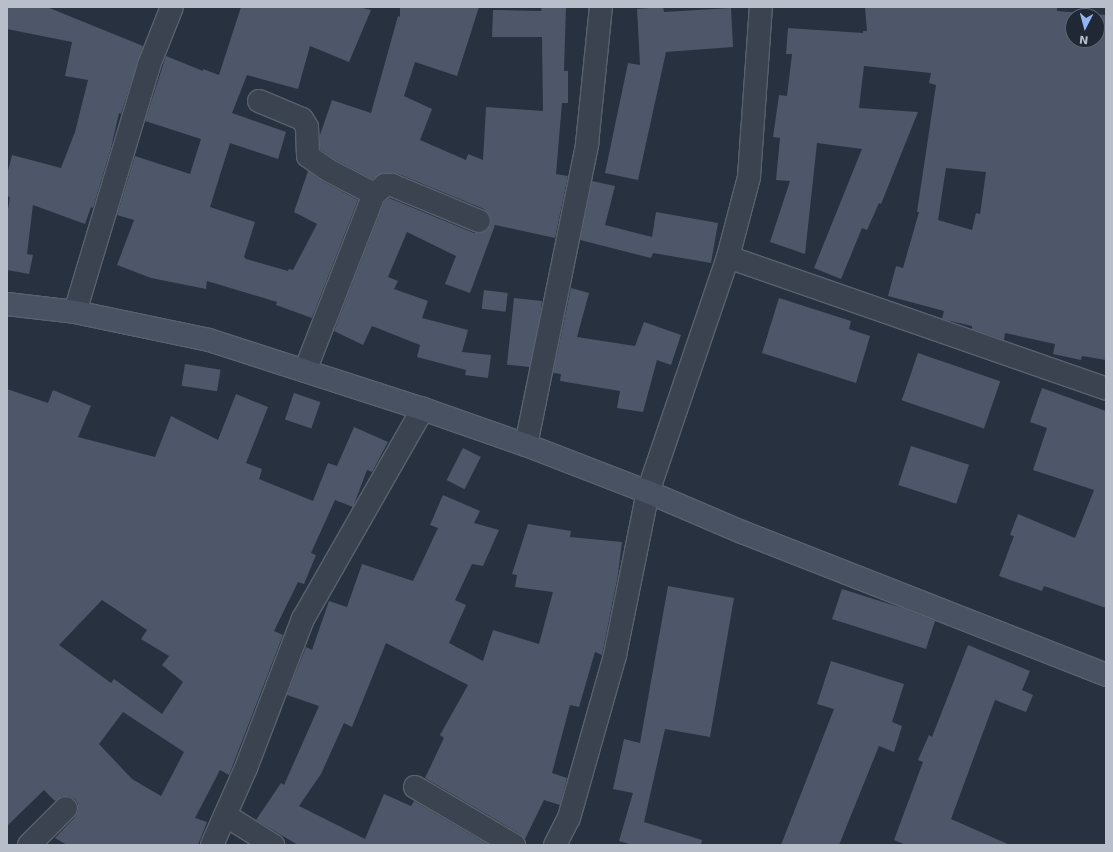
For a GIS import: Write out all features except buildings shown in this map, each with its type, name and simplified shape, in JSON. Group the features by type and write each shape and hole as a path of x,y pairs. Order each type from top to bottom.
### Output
{"main road":[{"path":"7,304 75,312 209,340 423,409 526,445 648,492 749,535 1106,675"}],"street":[{"path":"75,312 149,65 172,7"},
{"path":"526,445 587,144 601,7"},
{"path":"555,845 569,818 615,656 648,492 728,257 749,177 761,7"},
{"path":"259,101 302,119 308,127 308,156 328,170 374,194"},
{"path":"305,371 374,194 385,185 392,184 479,221"},
{"path":"728,257 1106,390"},
{"path":"212,845 246,768 303,619 423,409"},
{"path":"415,787 514,845"},
{"path":"29,845 66,808"},
{"path":"225,815 273,845"}]}
